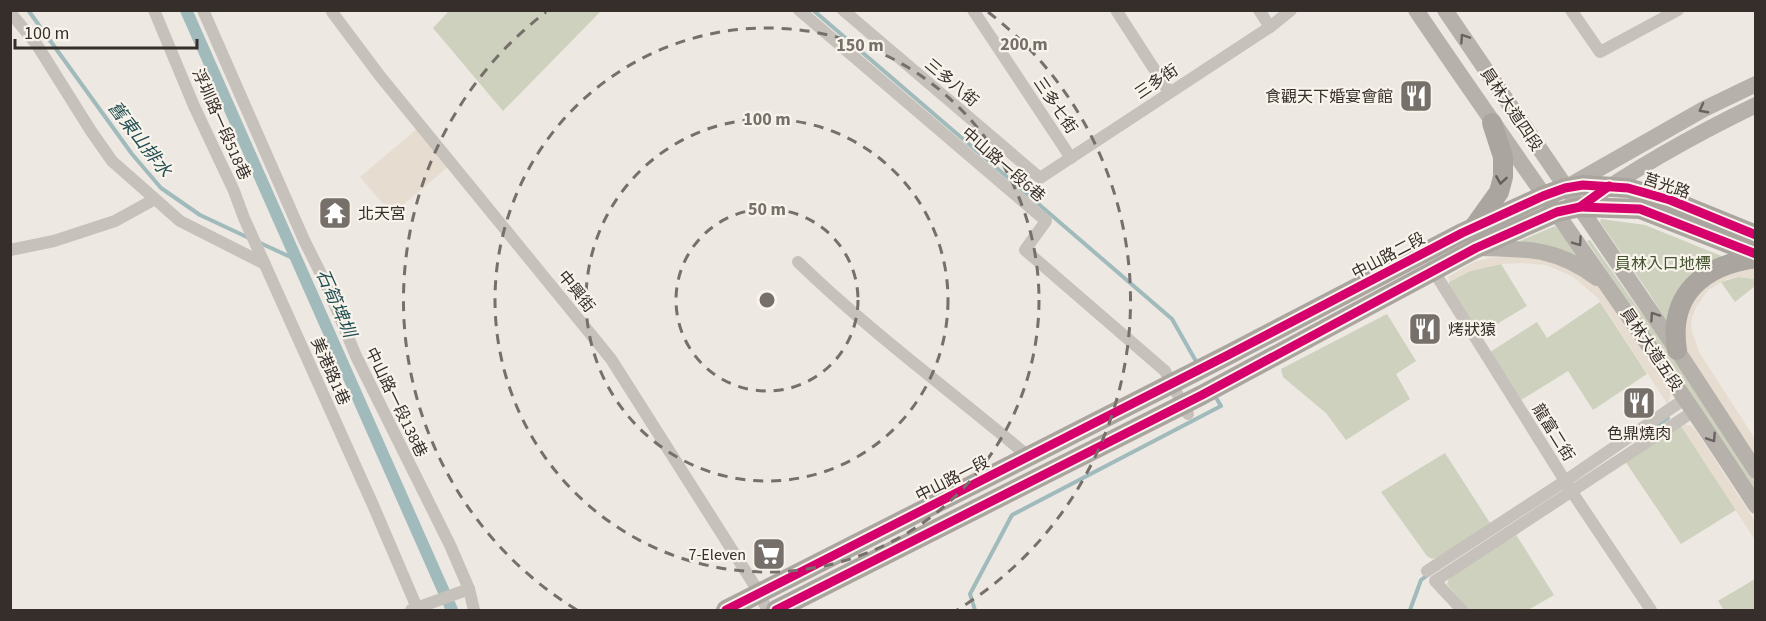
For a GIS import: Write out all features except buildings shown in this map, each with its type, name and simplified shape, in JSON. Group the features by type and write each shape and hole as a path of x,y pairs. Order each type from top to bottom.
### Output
{"main road":[{"name":"員林大道四段","path":"1416,10 1543,195"},
{"name":"員林大道四段","path":"1446,10 1580,207"},
{"name":"中山路二段","path":"1185,409 1202,395 1433,270 1474,239 1543,195 1565,188 1704,109 1755,84"},
{"name":"中山路二段","path":"1192,373 1474,239 1557,212 1580,207 1636,169 1712,126 1755,105"},
{"path":"1492,123 1503,157 1503,177 1499,192 1474,239 1558,255 1583,267 1599,279 1620,302"},
{"name":"莒光路","path":"1565,188 1583,185 1628,188 1670,200 1755,235"},
{"name":"員林大道五段","path":"1543,195 1690,404 1755,506"},
{"name":"莒光路","path":"1580,207 1640,209 1755,256"},
{"name":"員林大道五段","path":"1580,207 1677,350 1755,471"},
{"path":"1677,350 1675,335 1678,313 1684,296 1707,273 1735,261 1755,256"},
{"name":"中山路一段","path":"726,610 763,602 1028,456 1192,373"},
{"path":"776,610 1185,409"}],"street":[{"name":"浮圳路一段518巷","path":"154,10 194,106 258,247"},
{"name":"中山路一段138巷","path":"203,10 356,356 450,545 469,589 474,610"},
{"name":"中山路一段6巷","path":"800,10 1046,221 1025,250 1165,371 1185,409"},
{"name":"三多八街","path":"843,10 1040,178"},
{"name":"三多七街","path":"973,10 1071,158"},
{"path":"1116,10 1169,92"},
{"path":"1259,10 1270,27"},
{"name":"三多街","path":"1040,178 1270,27 1291,10"},
{"path":"1571,10 1600,52 1678,10"},
{"path":"10,12 37,45 112,162 180,221 265,264"},
{"name":"中興街","path":"332,12 380,76 611,359 763,602"},
{"path":"10,250 54,241 115,221 155,199"},
{"name":"美港路1巷","path":"258,247 373,504 415,609"},
{"path":"798,262 917,368 980,415 1028,456"},
{"name":"龍富二街","path":"1433,270 1572,492 1651,610"},
{"path":"1431,576 1565,481 1690,404"},
{"path":"1431,576 1572,492 1690,404"},
{"path":"1431,576 1462,610"},
{"path":"415,609 469,589"}],"green space":[{"path":"449,11 601,11 503,111 433,28"},
{"name":"員林入口地標","path":"1601,219 1645,225 1724,257 1669,325 1600,222"},
{"path":"1555,226 1578,254 1575,257 1520,241"},
{"path":"1590,240 1640,311 1657,330 1755,482 1755,494 1587,241"},
{"path":"1501,264 1527,306 1479,335 1449,288 1449,282 1470,271"},
{"path":"1738,277 1755,279 1755,286 1735,302 1721,282"},
{"path":"1600,302 1647,374 1593,410 1568,371 1521,400 1490,352 1537,322 1547,338"},
{"path":"1387,314 1416,361 1396,374 1410,399 1346,440 1326,413 1283,377 1281,369"},
{"path":"1681,426 1736,510 1681,544 1625,461"},
{"path":"1445,453 1490,523 1439,557 1432,559 1427,556 1381,492"},
{"path":"1515,533 1554,595 1528,610 1469,610 1447,584 1450,575"},
{"path":"1755,579 1755,610 1724,610 1718,601"}],"shaded area":[{"path":"418,128 449,166 392,214 360,177"},
{"path":"1517,254 1549,257 1598,286 1668,387 1671,394 1668,405 1598,298 1572,276 1546,265 1501,264 1470,271 1449,282 1448,277 1474,262"},
{"path":"1755,269 1755,279 1738,277 1727,279 1708,290 1696,307 1691,328 1699,352 1755,439 1755,457 1689,354 1683,342 1681,324 1706,279"},
{"path":"1684,424 1692,426 1696,431 1755,521 1755,540 1681,426"}],"waterway":[{"name":"舊東山排水","path":"28,10 132,154 161,188 200,215 249,238"},
{"name":"石筍埤圳","path":"186,10 452,610"},
{"path":"813,10 1172,319 1197,363"},
{"name":"舊東山排水","path":"258,242 297,260"},
{"path":"975,610 970,594 1012,515 1221,406 1215,396"},
{"path":"1639,438 1668,418"},
{"path":"1410,610 1421,580 1429,574"}],"cycle path":[{"path":"726,610 1228,355 1462,233 1543,196 1565,188 1583,185 1628,188 1670,200 1756,235"},
{"path":"776,610 1202,395 1476,248 1557,212 1580,207 1609,186"},
{"path":"1580,207 1640,209 1756,254"}],"place":[{"name":"食觀天下婚宴會館","path":"1416,96"},
{"name":"北天宮","path":"335,213"},
{"name":"烤狀猿","path":"1425,329"},
{"name":"色鼎燒肉","path":"1639,403"},
{"name":"7-Eleven","path":"769,554"}]}
